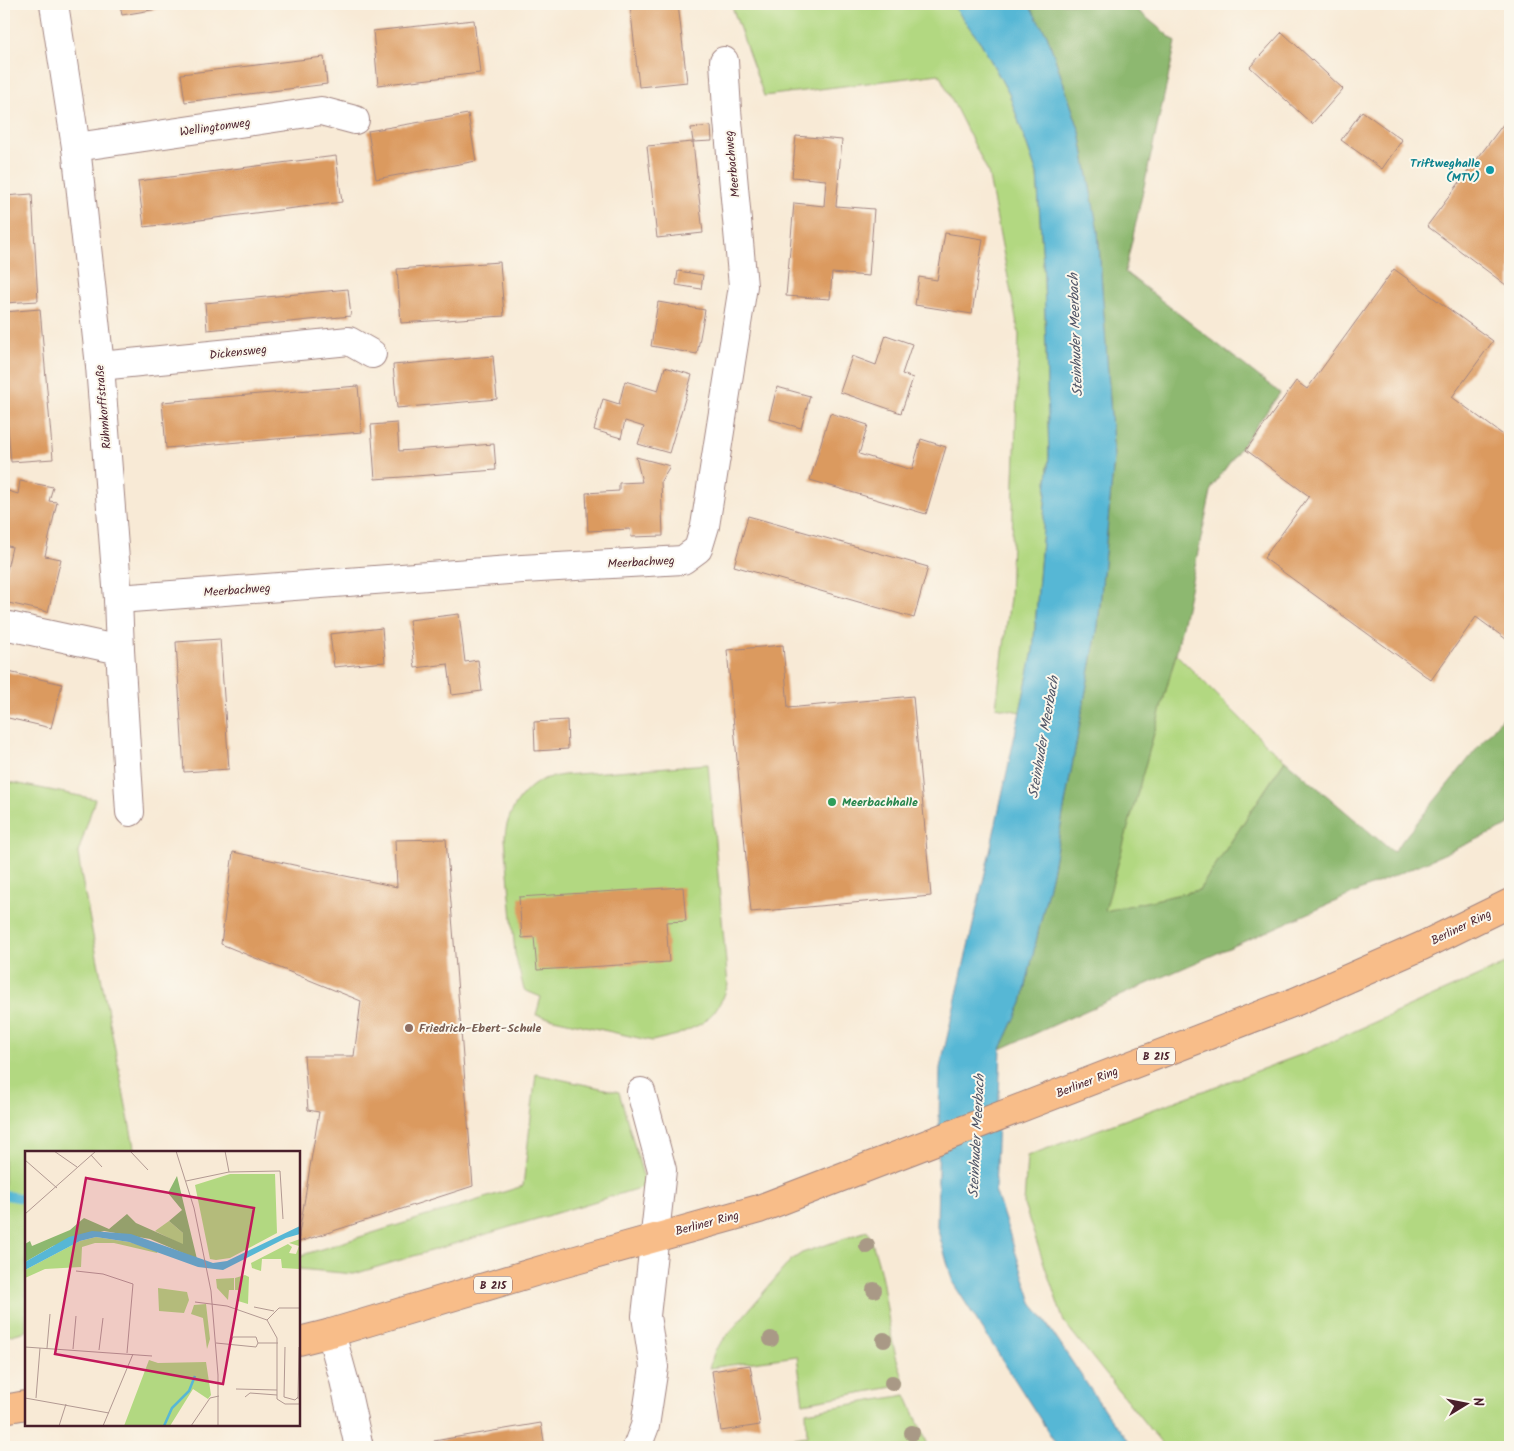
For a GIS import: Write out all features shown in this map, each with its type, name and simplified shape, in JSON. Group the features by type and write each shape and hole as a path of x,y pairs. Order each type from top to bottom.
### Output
{"main road":[{"name":"Berliner Ring","path":"300,1341 759,1209 1297,1001 1422,946 1510,903"},
{"path":"4,1409 25,1405"}],"street":[{"name":"Rühmkorffstraße","path":"54,4 76,147 100,366 118,599 130,812"},
{"name":"Meerbachweg","path":"118,599 522,569 683,560 698,549 705,526 743,286 724,61"},
{"name":"Wellingtonweg","path":"76,147 322,112 354,120"},
{"name":"Dickensweg","path":"100,366 349,342 372,354"},
{"path":"4,625 120,650"},
{"name":"Berliner Ring","path":"641,1092 662,1170 655,1238"},
{"path":"637,1447 645,1426 654,1367 646,1316 655,1238"},
{"path":"331,1333 359,1447"}],"green space":[{"path":"731,4 952,4 981,43 1009,94 1037,174 1044,279 1049,456 1033,651 1020,712 996,707 1010,598 1019,335 988,172 939,74 764,96"},
{"path":"1027,4 1130,4 1176,42 1125,272 1280,393 1212,487 1176,654 1105,911 1199,890 1285,760 1393,852 1510,708 1510,825 1001,1049 1022,1003 1053,868 1098,626 1114,458 1098,231 1080,132 1047,35"},
{"path":"1176,654 1266,744 1285,760 1199,890 1104,912"},
{"path":"708,764 728,985 723,998 714,1012 703,1023 677,1035 652,1041 536,1015 541,997 524,990 515,954 505,838 508,820 517,803 536,783 551,777"},
{"path":"4,781 95,799 78,853 135,1151 25,1151 25,1331 4,1337"},
{"path":"1510,962 1510,1447 1164,1447 1064,1322 1024,1205 1027,1156 1303,1054"},
{"path":"536,1074 619,1092 646,1186 354,1274 300,1269 300,1256 523,1186"},
{"path":"867,1231 881,1273 893,1344 905,1385 803,1403 797,1356 709,1368 715,1350 790,1261 802,1253"},
{"path":"906,1395 929,1447 738,1447 807,1436 806,1412"}],"water":[{"name":"Steinhuder Meerbach","path":"952,4 1028,4 1047,35 1080,132 1098,231 1114,458 1098,626 1053,868 1022,1003 1001,1049 995,1190 1032,1302 1107,1414 1134,1447 1058,1447 953,1283 937,1227 940,1068 990,851 1033,651 1049,456 1044,279 1037,174 1009,94 981,43"}],"building":[{"path":"120,4 181,4 181,5 122,15"},
{"path":"630,4 678,4 687,82 639,87"},
{"path":"474,20 480,73 378,85 373,31"},
{"path":"1282,32 1343,89 1312,124 1250,67"},
{"path":"324,57 327,84 185,102 181,74"},
{"path":"1362,111 1402,140 1382,169 1341,140"},
{"path":"468,114 476,161 376,179 368,131"},
{"name":"Triftweghalle (MTV)","path":"1510,115 1510,288 1427,226"},
{"path":"711,126 712,141 693,142 691,128"},
{"path":"796,136 842,140 836,206 874,209 869,276 832,273 830,299 786,296 794,203 824,206 826,180 792,177"},
{"path":"693,142 703,233 657,238 647,146"},
{"path":"336,156 342,202 144,227 138,181"},
{"path":"32,194 38,301 4,303 4,196"},
{"path":"945,233 983,239 972,314 915,305 919,277 937,280"},
{"path":"500,262 504,316 401,323 397,269"},
{"path":"1394,269 1493,341 1452,397 1510,440 1510,642 1476,617 1431,680 1264,558 1309,496 1246,450 1296,381 1307,389"},
{"path":"678,271 703,275 701,289 676,285"},
{"path":"348,289 351,316 207,330 205,303"},
{"path":"658,302 705,310 697,354 651,346"},
{"path":"40,309 53,459 11,462 4,385 4,312"},
{"path":"886,335 912,344 902,374 913,378 901,413 840,392 852,356 876,365"},
{"path":"493,356 497,399 397,408 393,365"},
{"path":"665,367 692,375 669,453 638,444 644,427 625,421 621,438 594,430 603,399 619,404 625,381 658,391"},
{"path":"358,386 362,432 166,448 162,402"},
{"path":"777,387 810,396 801,428 769,419"},
{"path":"830,413 868,425 859,454 912,470 921,439 946,447 926,514 810,480"},
{"path":"397,423 399,451 494,444 496,470 375,479 371,425"},
{"path":"636,457 670,466 661,481 663,536 631,537 630,529 588,531 586,493 619,491 619,483 642,482"},
{"path":"20,481 53,487 49,501 57,502 45,556 61,559 48,612 4,602 4,582 12,547 4,545 4,508 8,491 18,494"},
{"path":"748,516 928,567 914,618 734,566"},
{"path":"459,614 465,662 478,660 482,691 452,695 448,664 415,668 409,620"},
{"path":"382,628 385,662 334,667 330,634"},
{"path":"220,639 229,769 184,772 176,642"},
{"name":"Meerbachhalle","path":"783,645 788,708 913,696 931,896 751,912 727,650"},
{"path":"4,671 62,684 51,728 4,717"},
{"path":"567,720 568,749 535,751 534,722"},
{"name":"Friedrich-Ebert-Schule","path":"446,839 473,1186 300,1242 300,1228 319,1112 308,1110 304,1056 354,1056 361,1001 221,944 233,852 397,887 395,840"},
{"path":"683,887 686,921 666,922 669,962 537,970 534,937 522,938 519,897"},
{"path":"750,1365 760,1425 721,1431 712,1371"},
{"path":"541,1423 545,1447 435,1447 434,1441"}],"waterway":[{"path":"4,1195 25,1199"}],"place":[{"name":"Triftweghalle (MTV)","path":"1490,170"},
{"name":"Meerbachhalle","path":"832,802"},
{"name":"Friedrich-Ebert-Schule","path":"409,1028"}]}
